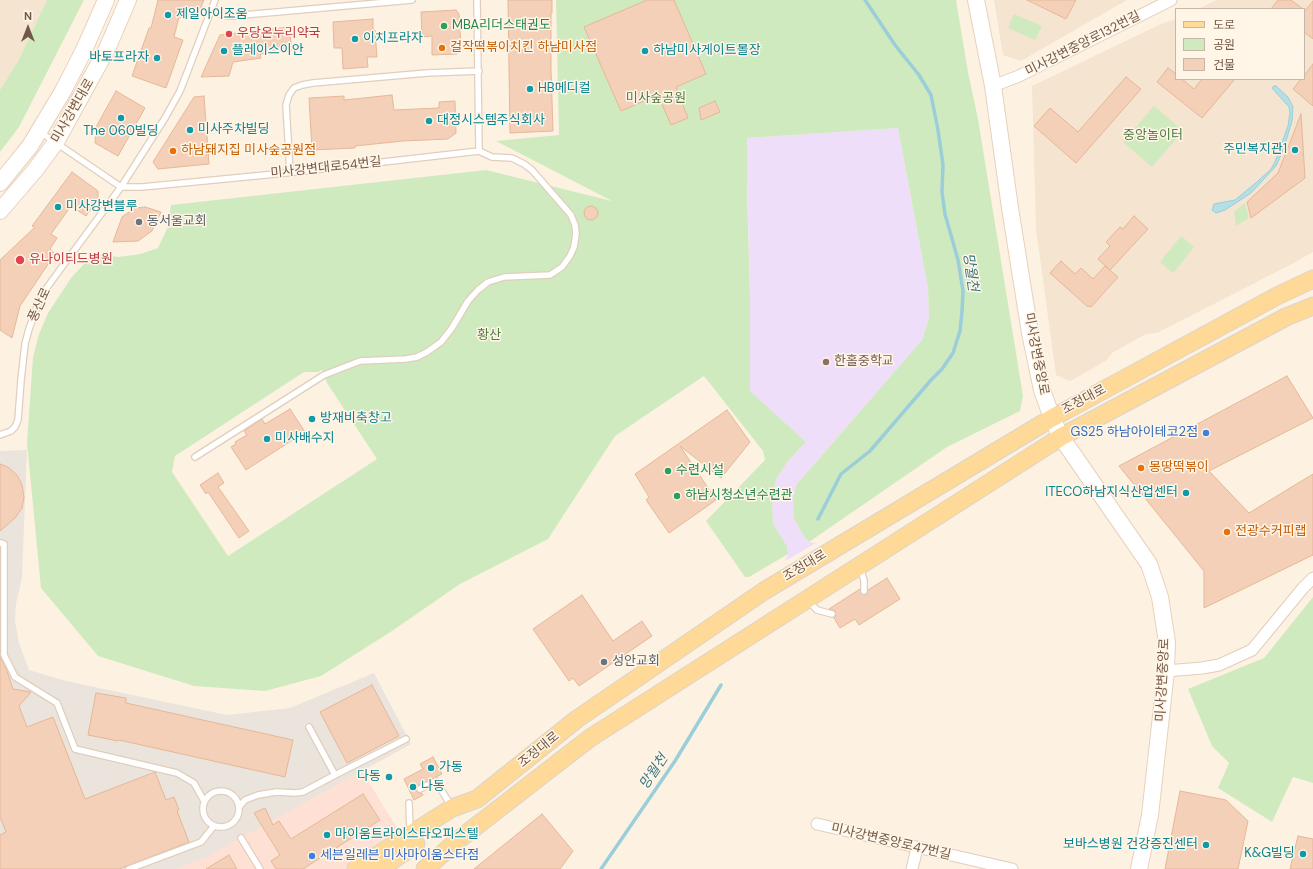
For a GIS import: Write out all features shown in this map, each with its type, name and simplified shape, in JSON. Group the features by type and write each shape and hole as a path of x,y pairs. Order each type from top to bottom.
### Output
{"main road":[{"name":"조정대로","path":"1277,296 1313,272"},
{"name":"조정대로","path":"356,869 452,808 477,799 577,719 764,591 1052,418 1277,296 1313,279"},
{"name":"조정대로","path":"424,869 457,841 590,738 806,599 1062,437 1313,303"},
{"name":"조정대로","path":"1286,317 1313,306"},
{"path":"380,869 477,799"},
{"path":"411,869 457,841"}],"street":[{"name":"미사강변대로","path":"0,183 30,146 63,91 84,50 106,0"},
{"name":"미사강변대로","path":"0,211 36,169 56,142 107,49 128,0"},
{"name":"미사강변중앙로","path":"976,0 993,86 1010,208 1030,333 1042,390 1052,418 1062,437 1149,564 1161,605 1167,642 1166,671 1150,815 1139,869"},
{"name":"미사강변중앙로132번길","path":"993,86 1019,76 1171,0"},
{"path":"1166,671 1219,665 1252,650 1313,578"},
{"name":"미사강변중앙로47번길","path":"817,824 1012,869"},
{"path":"912,869 917,848"}],"lane":[{"name":"풍산로","path":"0,435 11,431 18,420 25,344 38,304 58,271 121,187 165,118 180,91 215,0"},
{"path":"212,10 222,15 232,16 412,0"},
{"path":"195,457 324,375 360,361 406,359 417,357 427,352 441,342 452,328 468,301 488,282 504,277 550,274 562,267 570,256 574,247 576,234 575,225 571,215 538,176 524,164 512,158 492,157 479,151 478,0"},
{"path":"290,172 286,105 289,95 294,88 313,83 427,73 478,71"},
{"path":"39,131 121,187"},
{"name":"미사강변대로54번길","path":"121,187 142,187 479,151"},
{"path":"0,543 4,544 4,655 15,677 57,703 75,749 177,773 194,783 204,801"},
{"path":"859,566 864,580 864,591"},
{"path":"806,599 816,610 832,614"},
{"path":"309,727 335,775"},
{"path":"239,807 245,800 258,795 272,792 303,792 406,739"},
{"path":"420,789 436,781 452,808"},
{"path":"218,790 230,792 238,801 239,813 232,824 220,827 214,826 209,823 202,813 204,801 212,792 218,790"},
{"path":"408,803 410,836"},
{"path":"129,869 201,842 214,826"},
{"path":"241,838 260,869"}],"shaded area":[{"path":"0,0 47,0 18,61 0,90"},
{"path":"994,0 1127,0 1021,61 1003,55"},
{"path":"1216,0 1313,0 1313,252 1157,333 1146,334 1112,353 1106,361 1070,381 1056,375 1036,229 1032,86 1161,24 1175,19 1175,80 1305,80 1305,8 1200,8"},
{"name":"한홀중학교","path":"898,128 928,288 929,318 922,340 797,484 803,535 809,542 816,543 785,561 788,554 787,546 773,524 772,501 776,479 788,461 806,442 749,391 750,301 746,138"},
{"path":"27,450 22,578 16,604 15,621 19,643 29,670 66,681 227,715 290,708 374,673 411,744 206,857 175,869 0,869 0,451"},
{"path":"362,771 411,851 384,869 153,869"}],"green space":[{"path":"47,0 84,0 19,127 0,152 0,90 18,61"},
{"name":"황산","path":"556,0 956,0 968,72 978,119 1023,396 1020,411 947,447 809,542 803,535 794,518 793,499 797,484 922,340 929,318 928,288 898,128 747,138 750,391 806,442 788,461 776,479 772,501 773,524 787,546 788,554 749,577 745,577 706,521 765,460 763,451 704,376 615,436 548,539 460,584 392,631 321,676 265,691 194,686 98,656 41,588 27,443 33,357 39,334 48,313 71,278 94,253 118,257 140,254 158,248 167,229 171,205 486,170 612,201 496,141 559,135","holes":["322,370 327,383 377,459 228,556 172,472 175,456 304,372 318,372"]},
{"path":"1014,14 1042,26 1035,40 1008,28"},
{"name":"중앙놀이터","path":"1154,106 1183,131 1152,167 1123,142"},
{"path":"1245,203 1249,218 1236,226 1234,212"},
{"path":"1181,236 1194,247 1173,273 1160,262"},
{"path":"1313,597 1313,783 1293,777 1272,822 1218,788 1229,763 1212,746 1188,689 1264,658"}],"water":[{"path":"1276,86 1288,97 1293,107 1292,121 1284,148 1276,166 1251,193 1225,210 1216,213 1212,210 1214,204 1235,200 1271,169 1275,162 1288,126 1290,112 1289,107 1272,88"}],"building":[{"name":"바토프라자","path":"158,0 204,0 197,16 184,11 181,18 179,17 174,37 183,40 166,88 132,76 149,28 151,28"},
{"path":"508,0 552,0 551,69 553,131 510,133"},
{"name":"하남미사게이트볼장","path":"647,0 674,0 706,74 676,87 688,118 671,125 658,95 621,111 584,27"},
{"path":"1027,0 1076,0 1066,19"},
{"path":"1278,0 1291,0 1302,8 1272,8"},
{"path":"1313,1 1313,39 1305,33 1305,11"},
{"path":"456,10 459,14 461,49 457,54 432,55 432,36 422,37 421,12"},
{"name":"이치프라자","path":"373,19 377,57 367,57 368,67 343,69 342,48 334,48 333,22"},
{"name":"플레이스이안","path":"289,27 292,50 260,54 261,58 233,62 229,76 201,77 220,35"},
{"path":"1313,64 1313,106 1293,89 1300,80 1305,80 1305,75"},
{"path":"1168,68 1175,73 1175,80 1183,80 1194,89 1201,80 1234,80 1202,118 1157,82"},
{"path":"1126,77 1141,89 1076,163 1034,126 1050,108 1078,132"},
{"name":"The 060빌딩","path":"116,91 145,108 118,156 95,143 96,127"},
{"path":"392,95 394,110 439,108 439,102 455,101 456,133 448,139 403,141 355,146 355,148 312,150 309,98 344,96 344,100"},
{"name":"미사주차빌딩","path":"204,96 209,164 158,169 153,162 194,97"},
{"path":"715,101 720,112 701,120 699,108"},
{"name":"주민복지관1","path":"1301,114 1305,178 1251,218 1247,202 1278,173"},
{"path":"72,172 98,191 98,199 86,216 71,206 51,234 57,238 50,249 55,254 20,306 12,338 0,330 0,260 35,227 32,226"},
{"path":"591,206 596,208 598,213 596,218 591,220 586,218 584,213 586,208"},
{"name":"동서울교회","path":"145,207 161,212 152,231 138,241 113,242 122,217 135,208"},
{"path":"1134,216 1148,229 1110,270 1098,259 1110,246 1106,242 1120,227 1123,229"},
{"path":"1061,261 1075,274 1081,268 1093,279 1105,266 1118,277 1091,307 1088,307 1050,273"},
{"name":"ITECO하남지식산업센터","path":"1287,376 1313,418 1209,471 1249,513 1313,474 1313,555 1204,608 1204,571 1119,466"},
{"name":"미사배수지","path":"290,409 305,432 246,470 231,447 236,444 235,442 247,435 244,431 262,419 265,424"},
{"name":"수련시설","path":"727,410 750,442 721,478 680,446 716,500 669,533 646,500 649,497 635,474"},
{"path":"0,464 8,467 17,475 22,485 24,497 22,508 15,518 0,531"},
{"path":"218,473 224,483 218,487 249,531 239,538 208,492 206,494 200,485"},
{"path":"887,578 900,599 859,625 855,619 840,628 834,618 836,615 835,611 829,609 860,589 862,594 866,595 868,590"},
{"path":"582,595 613,641 642,621 652,636 579,686 573,678 569,681 533,629"},
{"path":"0,656 13,689 31,692 19,706 27,727 53,717 85,799 155,772 166,800 174,797 179,810 177,811 189,842 119,869 0,869 0,835 6,832 0,817"},
{"path":"372,685 399,736 347,763 320,712"},
{"path":"96,693 126,698 126,703 293,740 285,777 119,740 88,735"},
{"name":"나동","path":"433,757 442,774 417,786 416,791 422,793 423,795 414,800 404,779 423,769 420,764"},
{"name":"보바스병원 건강증진센터","path":"1180,791 1226,800 1248,821 1238,869 1165,869"},
{"name":"마이움트라이스타오피스텔","path":"363,794 380,820 303,869 276,869 271,861 280,855 254,813 265,808 273,825 279,821 291,839"},
{"path":"542,814 573,851 560,869 474,869"},
{"name":"K&G빌딩","path":"1298,836 1313,839 1313,869 1290,869"},
{"path":"229,855 237,869 206,869"}],"waterway":[{"name":"망월천","path":"818,519 841,474 870,451 942,369 953,353 960,331 962,312 963,291 958,260 945,214 942,192 943,165 931,95 919,75 895,45 865,0"},
{"name":"망월천","path":"601,869 675,761 721,685"}],"place":[{"name":"제일아이조움","path":"168,15"},
{"name":"MBA리더스태권도","path":"444,26"},
{"name":"우당온누리약국","path":"229,34"},
{"name":"이치프라자","path":"355,39"},
{"name":"걸작떡볶이치킨 하남미사점","path":"442,48"},
{"name":"플레이스이안","path":"224,51"},
{"name":"하남미사게이트볼장","path":"645,51"},
{"name":"바토프라자","path":"157,58"},
{"name":"HB메디컬","path":"530,89"},
{"name":"The 060빌딩","path":"121,118"},
{"name":"대정시스템주식회사","path":"429,121"},
{"name":"미사주차빌딩","path":"190,130"},
{"name":"주민복지관1","path":"1295,150"},
{"name":"하남돼지집 미사숲공원점","path":"173,151"},
{"name":"미사강변블루","path":"58,207"},
{"name":"동서울교회","path":"139,222"},
{"name":"유나이티드병원","path":"20,260"},
{"name":"한홀중학교","path":"826,362"},
{"name":"방재비축창고","path":"312,419"},
{"name":"GS25 하남아이테코2점","path":"1206,433"},
{"name":"미사배수지","path":"267,439"},
{"name":"몽땅떡볶이","path":"1141,468"},
{"name":"수련시설","path":"668,471"},
{"name":"ITECO하남지식산업센터","path":"1186,493"},
{"name":"하남시청소년수련관","path":"677,496"},
{"name":"전광수커피랩","path":"1227,532"},
{"name":"성안교회","path":"604,662"},
{"name":"가동","path":"431,768"},
{"name":"다동","path":"389,777"},
{"name":"나동","path":"413,787"},
{"name":"마이움트라이스타오피스텔","path":"327,835"},
{"name":"보바스병원 건강증진센터","path":"1206,845"},
{"name":"K&G빌딩","path":"1303,854"},
{"name":"세븐일레븐 미사마이움스타점","path":"312,856"}],"park label":[{"name":"미사숲공원","path":"656,99"}]}
